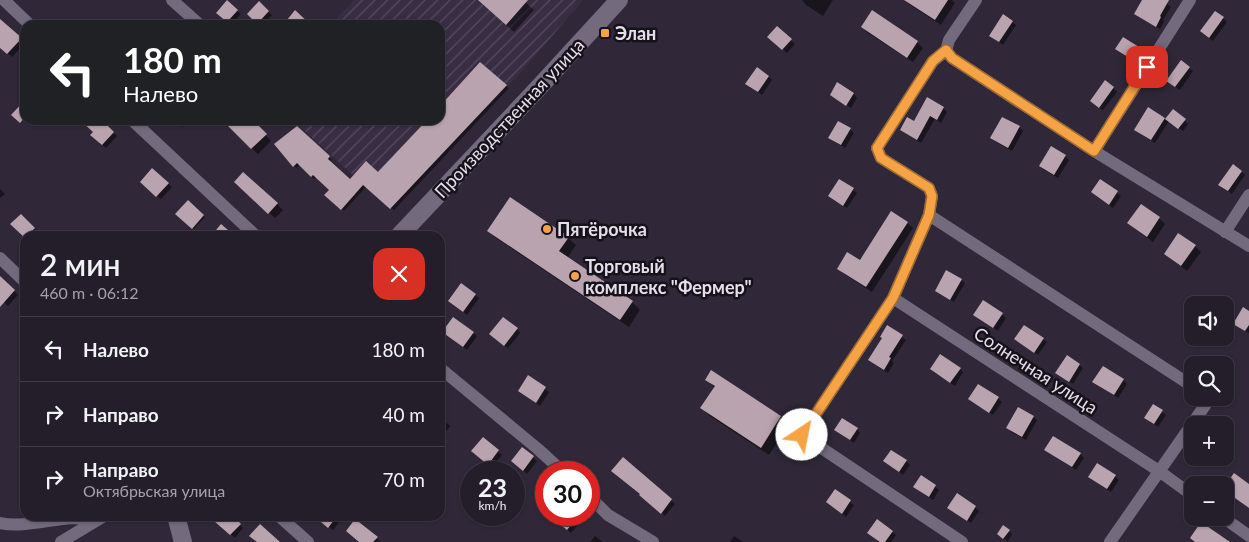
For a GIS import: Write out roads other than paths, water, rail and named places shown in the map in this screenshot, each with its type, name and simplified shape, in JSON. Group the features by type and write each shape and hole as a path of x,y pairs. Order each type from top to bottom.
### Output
{"street":[{"path":"4,0 25,20"},
{"path":"172,0 194,20"},
{"name":"Производственная улица","path":"404,231 619,0"},
{"path":"962,542 802,435 893,298 929,215 932,196 929,188 881,158 877,148 933,61 946,50 949,40 976,0"},
{"path":"1094,151 1190,0"},
{"path":"946,50 952,58 1094,151 1249,246"},
{"path":"137,125 251,231"},
{"path":"1225,232 1249,194"},
{"path":"929,215 1184,381"},
{"path":"0,258 20,277"},
{"name":"Солнечная улица","path":"893,298 1184,489"},
{"path":"445,372 551,461"},
{"path":"1110,542 1205,406"},
{"path":"600,506 608,514 653,542"},
{"path":"0,523 53,521"},
{"path":"60,542 96,521"},
{"path":"177,521 183,542"},
{"path":"285,521 308,542"},
{"path":"1234,525 1249,536"}],"place":[{"name":"Элан","path":"605,33"},
{"name":"Пятёрочка","path":"547,229"},
{"name":"Торговый комплекс \"Фермер\"","path":"575,276"}]}
